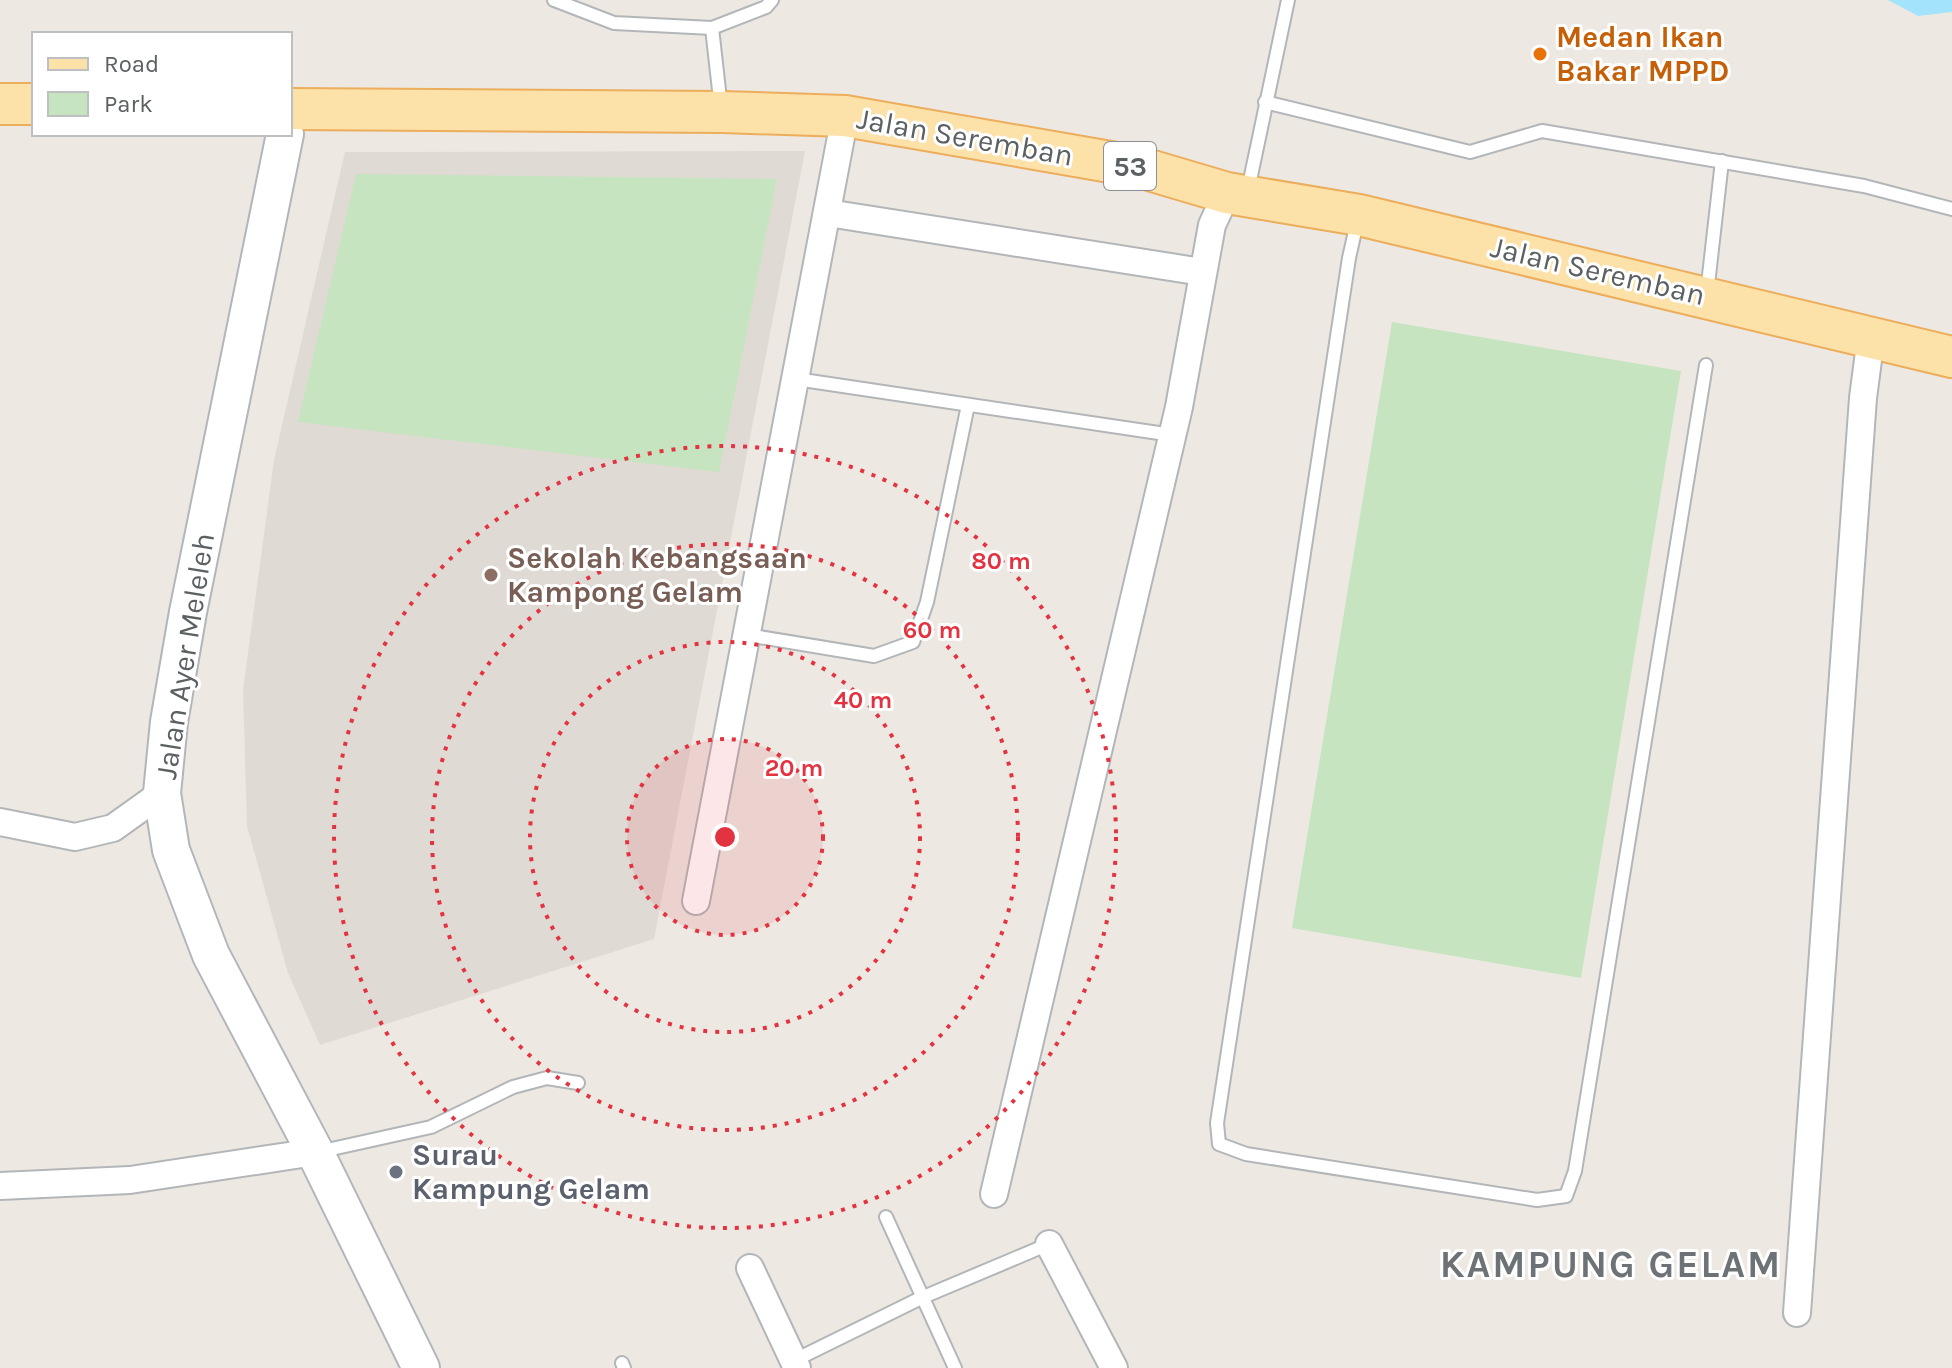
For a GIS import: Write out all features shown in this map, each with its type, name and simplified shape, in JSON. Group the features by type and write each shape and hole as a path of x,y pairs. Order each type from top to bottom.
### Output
{"main road":[{"path":"0,104 32,104"},
{"name":"Jalan Seremban","path":"292,109 722,112 845,116 1139,167 1237,195 1359,215 1952,357"}],"street":[{"path":"696,901 845,116"},
{"name":"Jalan Ayer Meleleh","path":"285,136 186,625 169,722 162,793 171,850 211,955 315,1152 421,1368"},
{"path":"994,1194 1172,435 1212,225 1237,195"},
{"path":"828,213 1202,272"},
{"path":"1797,1313 1863,398 1871,337"},
{"path":"0,822 75,837 113,828 162,793"},
{"path":"0,1186 130,1180 315,1152"},
{"path":"1049,1244 1114,1368"},
{"path":"750,1268 795,1364"}],"lane":[{"path":"554,0 614,23 712,28 766,7 772,0"},
{"path":"1237,195 1265,102 1288,0"},
{"path":"712,28 722,112"},
{"path":"1265,102 1470,152 1542,131 1864,186 1952,209"},
{"path":"1707,297 1722,161"},
{"path":"1359,215 1349,258 1217,1123 1219,1144 1246,1154 1537,1200 1566,1196 1575,1171 1706,365"},
{"path":"796,379 1172,435"},
{"path":"747,635 874,656 913,642 927,602 968,405"},
{"path":"315,1152 431,1127 524,1084 547,1078 578,1083"},
{"path":"886,1217 955,1368"},
{"path":"795,1364 921,1298 1049,1244"}],"shaded area":[{"name":"Sekolah Kebangsaan Kampong Gelam","path":"805,151 654,939 320,1045 288,973 247,826 243,690 274,460 345,152"}],"green space":[{"path":"356,174 777,179 719,472 298,422"},
{"path":"1392,322 1681,371 1581,978 1292,928"}],"water":[{"path":"1888,0 1952,0 1952,12 1918,16"}],"place":[{"name":"Medan Ikan Bakar MPPD","path":"1540,54"},
{"name":"Sekolah Kebangsaan Kampong Gelam","path":"491,575"},
{"name":"Surau Kampung Gelam","path":"396,1172"}],"district":[{"name":"KAMPUNG GELAM","path":"1611,1264"}]}
